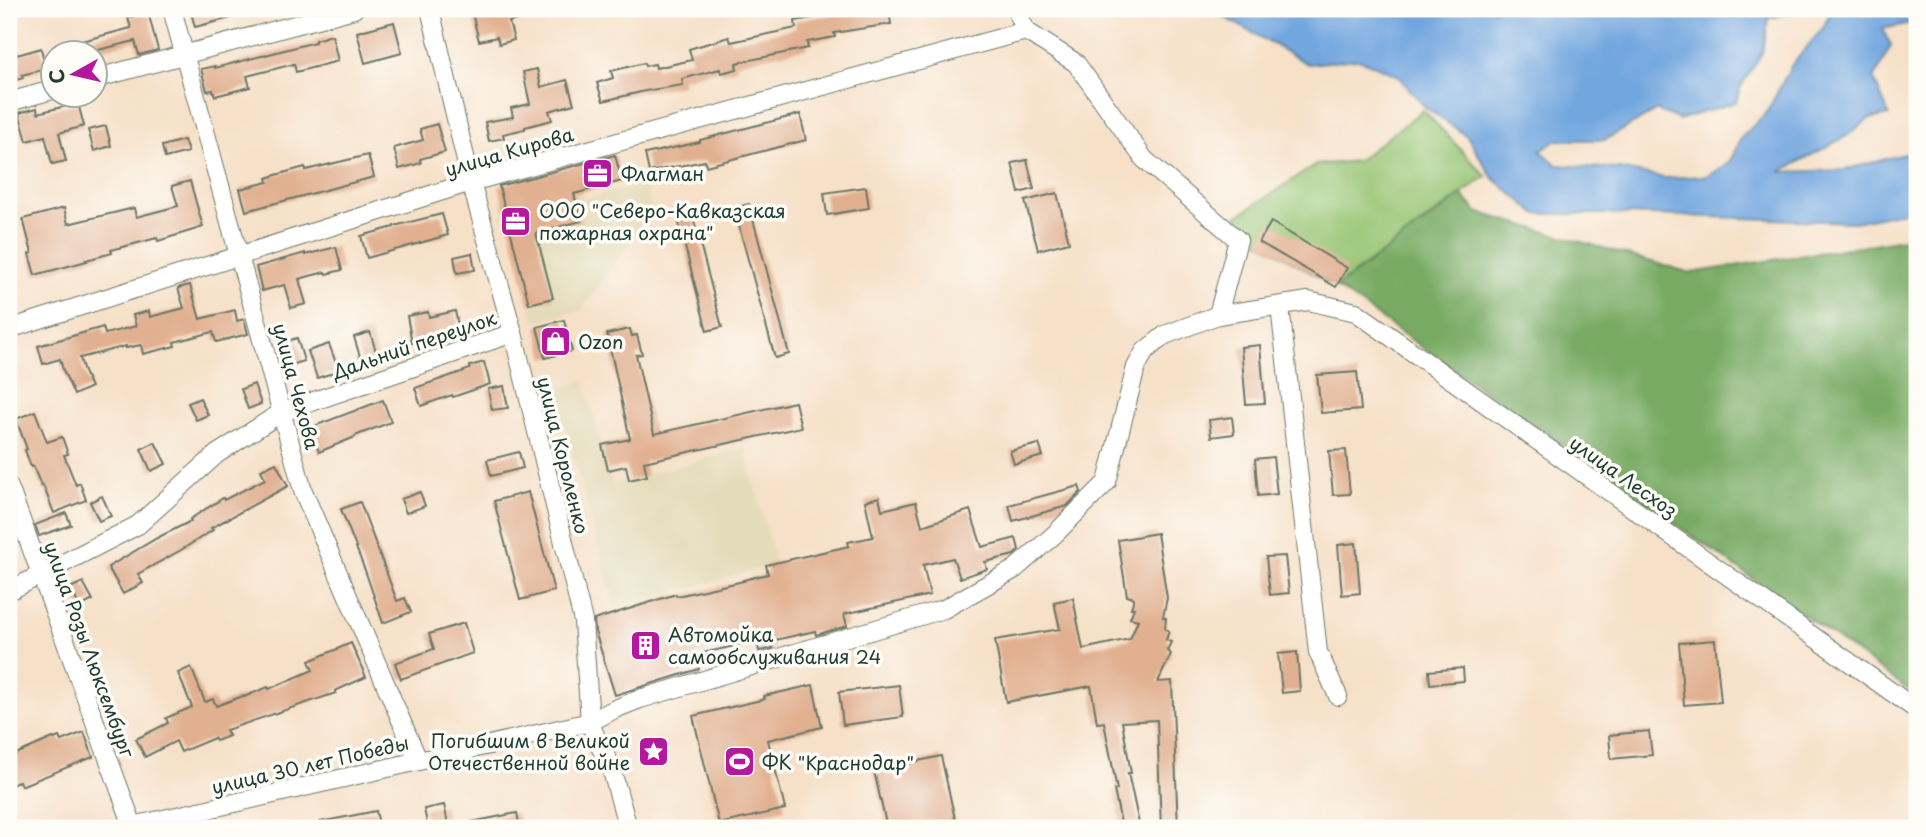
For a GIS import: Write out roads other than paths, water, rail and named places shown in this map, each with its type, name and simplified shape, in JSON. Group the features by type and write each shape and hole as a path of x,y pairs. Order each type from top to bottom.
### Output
{"street":[{"name":"улица Чехова","path":"172,9 303,491 418,761"},
{"path":"108,75 354,9"},
{"name":"улица Короленко","path":"430,9 471,182 513,333 583,621 590,722 610,764 628,828"},
{"path":"1016,9 1026,31 1076,63 1144,159 1238,240 1218,315"},
{"name":"улица Кирова","path":"9,329 471,182 1026,31"},
{"path":"9,102 38,94"},
{"name":"улица Лесхоз","path":"1288,304 1308,301 1356,312 1917,710"},
{"path":"1288,304 1318,652 1338,695"},
{"name":"улица 30 лет Победы","path":"128,827 590,722 640,699 944,609 1015,569 1107,482 1136,367 1145,351 1165,335 1218,315 1288,304"},
{"name":"Дальний переулок","path":"9,591 138,525 217,454 282,412 513,333"},
{"name":"улица Розы Люксембург","path":"9,486 128,827"}],"water":[{"path":"1210,9 1807,9 1769,18 1762,53 1740,88 1736,102 1679,120 1657,110 1605,140 1558,140 1540,150 1557,165 1618,169 1665,178 1707,176 1729,163 1742,137 1767,112 1791,66 1823,28 1832,9 1917,9 1917,22 1882,29 1891,45 1874,79 1889,115 1869,119 1847,136 1780,172 1844,170 1912,152 1917,148 1917,209 1855,222 1623,214 1536,214 1492,177 1467,136 1426,108 1397,75 1359,59 1308,64"}],"place":[{"name":"Флагман","path":"598,173"},
{"name":"ООО \"Северо-Кавказская пожарная охрана\"","path":"516,221"},
{"name":"Ozon","path":"555,341"},
{"name":"Автомойка самообслуживания 24","path":"645,645"},
{"name":"Погибшим в Великой Отечественной войне","path":"653,751"},
{"name":"ФК \"Краснодар\"","path":"739,762"}]}
